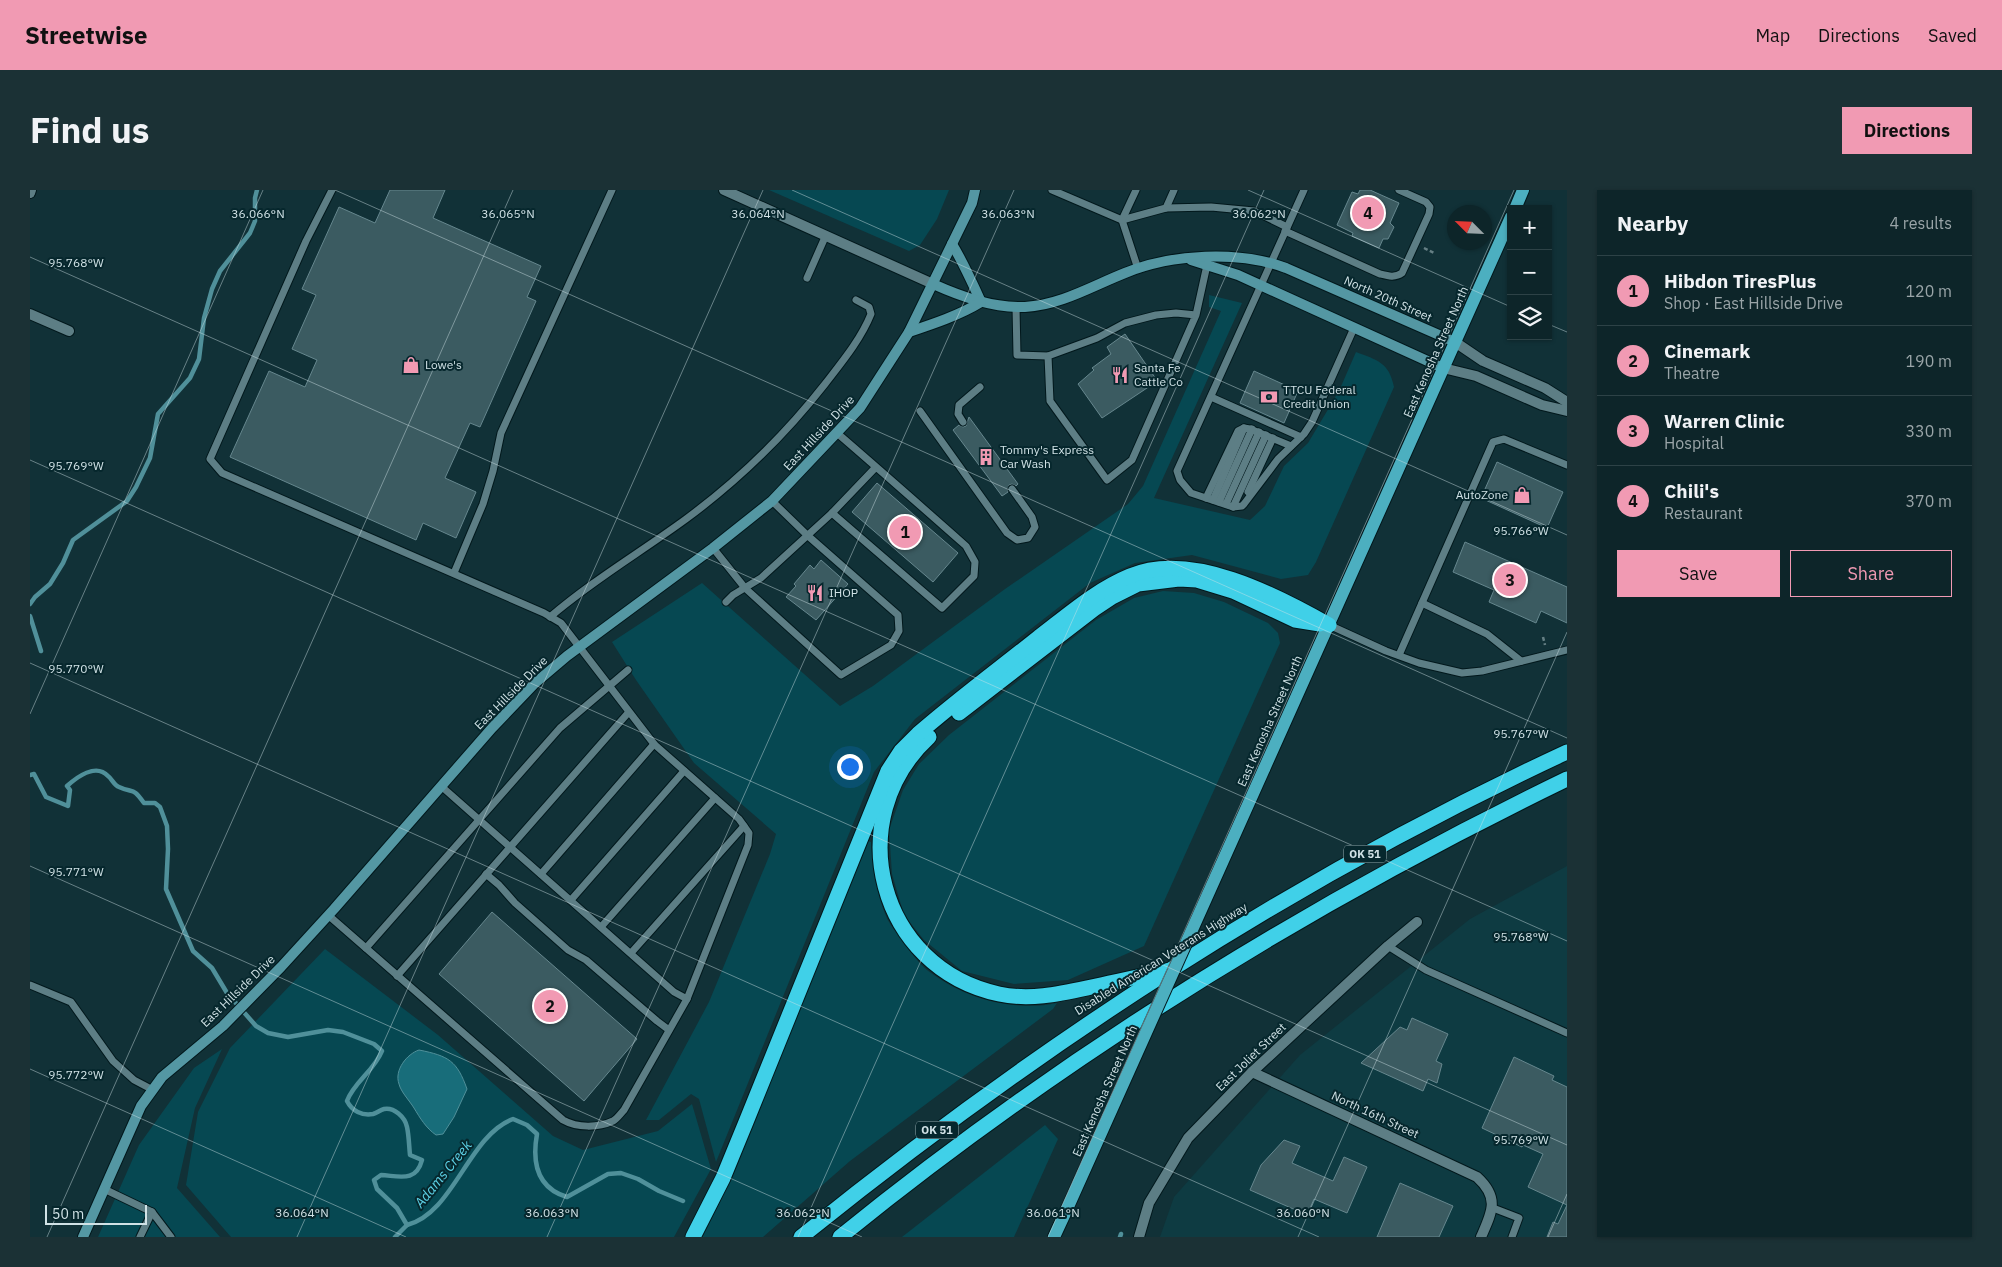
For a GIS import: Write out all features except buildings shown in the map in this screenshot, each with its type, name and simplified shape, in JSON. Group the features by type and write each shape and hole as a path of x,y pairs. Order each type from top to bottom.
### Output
{"highway":[{"path":"693,1237 722,1178 746,1122 888,771 901,751 918,734 1093,596 1132,575 1167,568 1202,570 1273,597 1329,625"},
{"path":"1170,970 1059,994 1016,997 978,987 943,970 912,942 892,910 886,893 881,868 880,843 885,809 894,785 908,761 936,730 1094,609 1112,597 1138,584 1172,580 1198,580 1233,591 1295,620 1329,625"},
{"name":"Disabled American Veterans Highway","path":"801,1237 887,1168 968,1107 1078,1030 1170,970 1332,872 1433,818 1567,752"},
{"name":"OK 51","path":"840,1237 885,1200 1066,1068 1184,991 1333,901 1455,835 1567,779"}],"main road":[{"path":"1516,205 1523,190"},
{"name":"East Kenosha Street North","path":"1054,1237 1507,226"}],"street":[{"path":"724,190 933,284"},
{"name":"East Hillside Drive","path":"84,1237 141,1106 172,1067 222,1026 258,991 328,915 492,728 534,684 580,646 713,548 772,501 860,408 909,332 972,203 975,190"},
{"path":"909,332 963,312 981,302 966,274 963,261 952,244"},
{"name":"North 20th Street","path":"933,284 981,302 1016,307 1044,304 1073,296 1138,268 1159,263 1211,256 1237,257 1271,262 1455,342 1483,361 1545,388 1567,402"},
{"name":"North 20th Street","path":"1188,259 1238,275 1444,368 1476,376 1542,405 1567,412"},
{"path":"30,314 69,332"},
{"name":"East Joliet Street","path":"1139,1237 1149,1203 1188,1138 1252,1072 1388,946 1417,922"},
{"name":"North 16th Street","path":"1252,1072 1468,1171 1485,1184 1491,1196 1492,1208"},
{"path":"1481,1237 1492,1208"}],"lane":[{"path":"328,915 563,1120 573,1126 586,1126 615,1121 624,1110 687,999 748,845 749,833 739,819 654,744 628,713 580,646 561,623 454,573 222,473 210,458 306,241 332,190"},
{"path":"454,573 484,504 494,471 500,433 612,190"},
{"path":"1052,190 1122,220 1166,208 1211,207 1254,211 1286,229 1380,274 1398,276 1402,273 1429,214 1430,207 1426,202 1399,190"},
{"path":"1136,190 1122,220 1138,268"},
{"path":"1166,208 1174,190"},
{"path":"1242,506 1219,502 1189,491 1176,474 1304,190"},
{"path":"807,278 826,235"},
{"path":"1048,356 1050,401 1107,480 1132,460 1196,315 1207,265"},
{"path":"550,617 588,586 687,519 735,481 772,446 801,414 834,372 864,328 871,314 869,307 856,300"},
{"path":"1016,307 1018,355 1048,356 1097,338 1125,323 1156,315 1176,313 1196,315"},
{"path":"1242,506 1278,459 1301,437 1312,422 1354,328"},
{"path":"963,422 958,414 959,405 967,396 980,387"},
{"path":"1211,396 1301,437"},
{"path":"920,412 1007,533 1017,540 1028,538 1034,527 1032,517 1012,489"},
{"path":"1219,502 1235,434 1244,428 1255,430 1291,446"},
{"path":"1219,502 1255,430"},
{"path":"832,513 942,608 974,576 975,562 966,546 837,433"},
{"path":"1219,502 1270,436"},
{"path":"1242,506 1270,436"},
{"path":"1399,655 1493,442 1504,439 1567,465"},
{"path":"726,602 733,594 761,578 832,513 876,467"},
{"path":"713,548 745,588 841,675 891,644 899,631 898,615 807,535 772,501"},
{"path":"1422,603 1486,634 1521,661"},
{"path":"1329,625 1386,651 1419,663 1462,674 1567,650"},
{"path":"366,948 560,728 628,670"},
{"path":"397,976 628,713"},
{"path":"541,874 654,744"},
{"path":"571,900 684,771"},
{"path":"441,786 674,992 687,999"},
{"path":"601,927 715,798"},
{"path":"631,954 744,826"},
{"path":"486,874 515,903 568,950 586,960 669,1030"},
{"path":"1388,946 1426,970 1567,1033"},
{"path":"30,985 71,1002 113,1061 134,1080 152,1090"},
{"path":"104,1189 152,1212 171,1237"},
{"path":"1492,1208 1519,1218 1512,1237"},
{"path":"140,1237 152,1212"}],"shaded area":[{"path":"769,190 949,190 937,219 920,245 909,251"},
{"path":"1209,295 1242,303 1154,498 1250,520 1265,506 1284,466 1308,443 1339,391 1356,352 1381,363 1392,379 1394,387 1316,562 1308,575 1281,579 1192,555 1135,563 1090,583 915,719 874,772 716,1162 699,1099 691,1094 659,1120 646,1120 709,1002 770,854 776,834 694,763 612,642 702,583 840,706 873,686 1005,589 1128,504 1143,486 1221,311 1209,307"},
{"path":"1163,591 1194,593 1224,602 1268,623 1278,633 1280,643 1144,946 1068,980 1014,984 962,971 924,940 904,915 892,874 889,830 903,790 919,764 949,735 1096,620 1134,598"},
{"path":"865,840 871,842 877,889 887,919 922,966 960,990 991,1001 1025,1006 1057,1003 1053,1009 850,1161 763,1237 700,1237"},
{"path":"1567,866 1567,1237 1160,1237 1174,1197 1300,1055 1470,919"},
{"path":"325,949 438,1035 553,1136 583,1150 658,1131 692,1104 711,1169 674,1237 231,1237 186,1185 198,1112 230,1048"},
{"path":"222,1049 195,1108 177,1188 220,1237 98,1237 139,1145 194,1068"},
{"path":"419,1050 451,1061 460,1072 467,1089 454,1117 443,1134 436,1135 426,1126 403,1093 399,1084 398,1073 400,1068 410,1055"},
{"path":"1045,1125 1058,1139 1014,1237 902,1237"}],"waterway":[{"path":"30,604 50,584 63,563 73,540 127,501 136,487 150,458 158,414 190,378 199,359 204,318 212,289 220,271 250,233 255,221 257,190"},
{"path":"30,616 41,651"},
{"name":"Adams Creek","path":"30,775 34,774 46,797 68,806 70,790 67,786 81,775 98,771 103,772 117,786 135,792 144,803 155,803 160,807 167,826 166,889 193,951 212,968 227,993 256,1026 268,1033 288,1037 328,1030 343,1032 374,1044 382,1051 374,1065 354,1088 347,1101 355,1110 365,1114 373,1114 384,1109 392,1110 406,1123 410,1155 422,1160 419,1167 411,1175 400,1177 381,1175 374,1180 377,1189 397,1208 407,1225 423,1218 437,1206 484,1141 497,1128 513,1119 527,1125 537,1134 535,1154 539,1173 549,1187 557,1193 567,1197 608,1174 621,1173 638,1179 659,1191 683,1201"},
{"path":"395,1237 407,1225"}],"place":[{"name":"Chili's","path":"1368,213"},
{"name":"Lowe's","path":"411,365"},
{"name":"Santa Fe Cattle Co","path":"1120,375"},
{"name":"TTCU Federal Credit Union","path":"1269,397"},
{"name":"Tommy's Express Car Wash","path":"986,457"},
{"name":"AutoZone","path":"1522,495"},
{"name":"Hibdon TiresPlus","path":"905,532"},
{"name":"Warren Clinic","path":"1510,580"},
{"name":"IHOP","path":"815,593"},
{"name":"Cinemark","path":"550,1006"}]}
